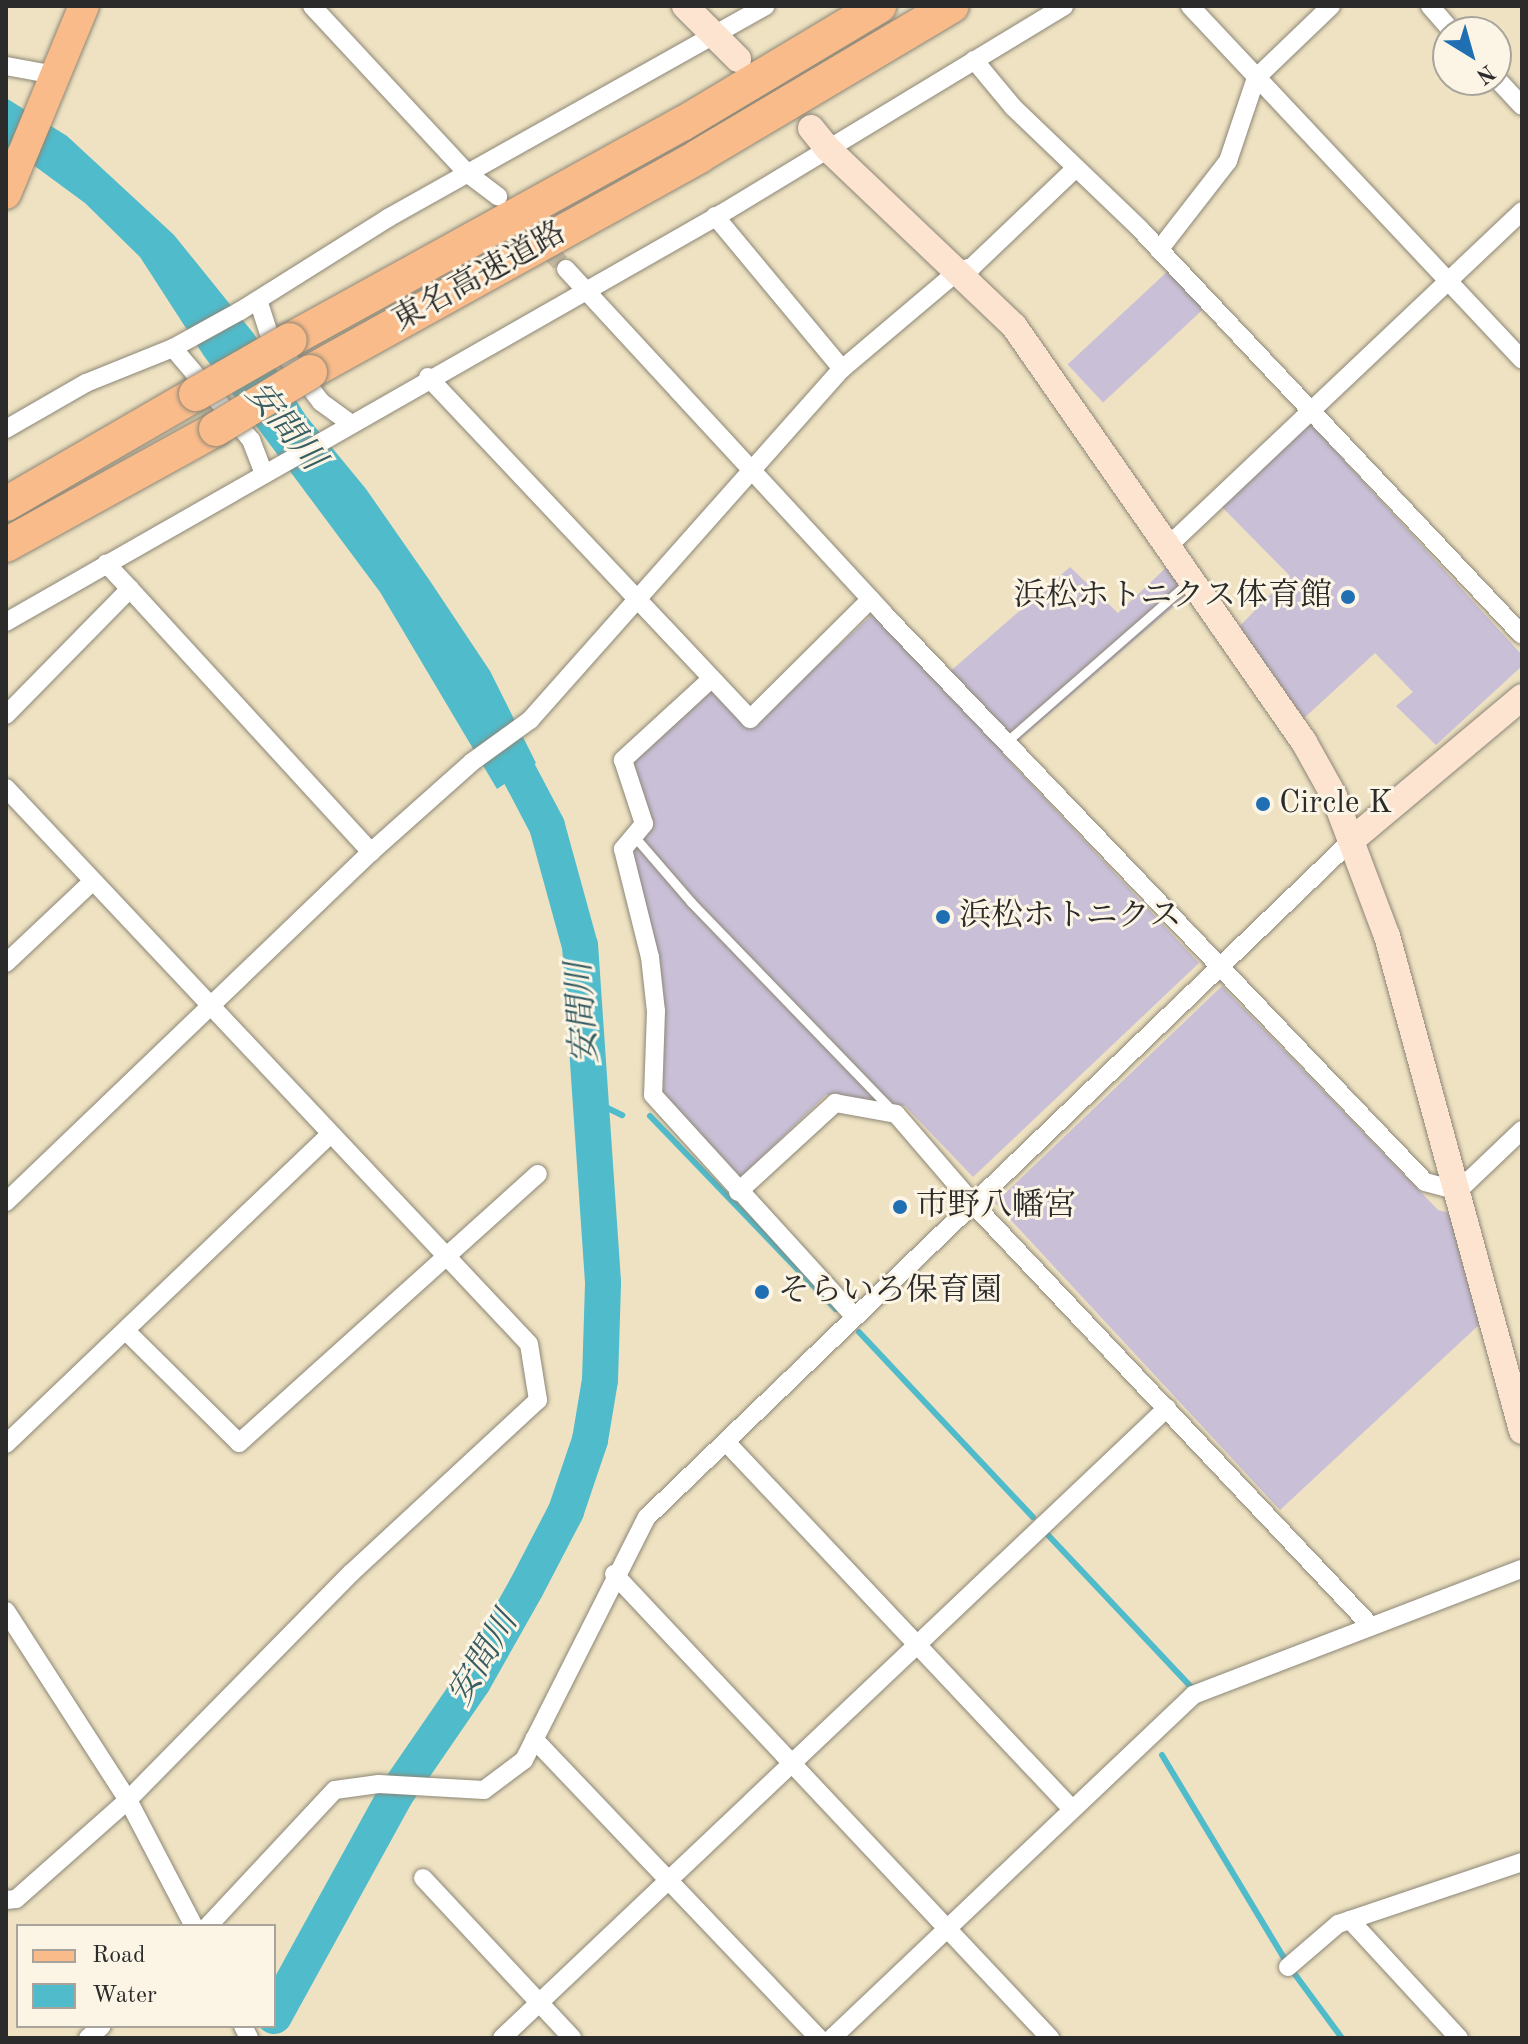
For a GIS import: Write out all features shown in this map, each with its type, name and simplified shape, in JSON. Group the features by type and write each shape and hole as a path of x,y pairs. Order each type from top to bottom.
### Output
{"highway":[{"name":"東名高速道路","path":"6,504 290,340 682,124 879,6"},
{"name":"東名高速道路","path":"6,545 699,156 952,6"}],"main road":[{"path":"9,186 84,6"}],"street":[{"path":"312,6 467,173 498,196"},
{"path":"685,6 738,59"},
{"path":"6,622 106,563 163,535 266,469 715,216 819,138 974,60 1064,6"},
{"path":"1190,6 1522,360"},
{"path":"1159,250 1228,161 1256,78 1331,6"},
{"path":"6,429 86,383 178,345 240,311 467,173 760,9"},
{"path":"974,60 1075,169 1159,250 1522,635"},
{"path":"6,66 55,75"},
{"path":"819,138 1014,326 1304,742 1353,839 1387,936 1522,1431"},
{"path":"6,1202 371,852 472,762 527,722 642,600 751,470 842,369 958,271 972,267 1075,169"},
{"path":"1167,547 1522,211"},
{"path":"715,216 842,369"},
{"path":"566,269 1220,971 1425,1182 1458,1191"},
{"path":"258,300 269,334 342,426"},
{"path":"178,345 251,440 266,469"},
{"path":"428,377 642,600 750,719 871,599"},
{"path":"106,563 371,852"},
{"path":"6,715 130,589"},
{"path":"711,679 623,760 644,824 623,849 650,957 656,1011 653,1095 738,1192 855,1317"},
{"path":"210,1924 335,1790 379,1784 484,1790 524,1760 614,1574 647,1517 1220,971 1353,839 1522,697"},
{"path":"6,788 329,1135 448,1253 529,1344 538,1400 351,1573 128,1800 16,1899 6,1900"},
{"path":"6,963 92,882"},
{"path":"738,1192 835,1103 896,1114 975,1206 1369,1624"},
{"path":"1458,1191 1522,1130"},
{"path":"6,1444 329,1135"},
{"path":"126,1331 239,1443 538,1174"},
{"path":"502,2038 1167,1408"},
{"path":"726,1442 1072,1809"},
{"path":"832,2038 1193,1695 1369,1624 1522,1569"},
{"path":"614,1574 1050,2038"},
{"path":"6,1611 128,1800 193,1924"},
{"path":"534,1739 819,2038"},
{"path":"1288,1967 1338,1924 1522,1862"},
{"path":"423,1878 572,2038"},
{"path":"1350,1920 1459,2038"}],"lane":[{"path":"1005,743 1191,580"},
{"path":"634,836 691,902 896,1114"}],"shaded area":[{"path":"1170,269 1205,307 1103,403 1068,364"},
{"path":"1308,421 1522,655 1522,666 1436,745 1396,706 1413,692 1375,653 1302,720 1239,627 1289,575 1219,504"},
{"path":"1170,564 1190,592 1003,754 1199,963 973,1177 905,1106 826,1095 741,1177 663,1094 665,1013 630,850 654,824 631,763 711,689 751,726 873,614 938,682 1070,567 1118,613"},
{"path":"1222,986 1438,1210 1449,1213 1481,1323 1280,1510 995,1203"}],"water":[{"path":"6,98 67,136 174,235 254,334 306,416 366,489 490,671 536,763 497,789 380,592 204,356 140,257 85,203 6,145"}],"waterway":[{"name":"安間川","path":"276,2012 396,1794 473,1682 526,1588 566,1511 590,1440 600,1380 603,1282 580,946 547,826 497,731"},
{"path":"589,1099 622,1115"},
{"path":"650,1116 836,1309"},
{"path":"859,1332 1033,1517"},
{"path":"1047,1534 1191,1687 1188,1690"},
{"path":"1162,1755 1285,1960"},
{"path":"1294,1973 1342,2038"}],"tunnel":[{"path":"511,210 566,269"}],"place":[{"name":"浜松ホトニクス体育館","path":"1348,597"},
{"name":"Circle K","path":"1263,804"},
{"name":"浜松ホトニクス","path":"943,917"},
{"name":"市野八幡宮","path":"900,1207"},
{"name":"そらいろ保育園","path":"762,1292"}]}
